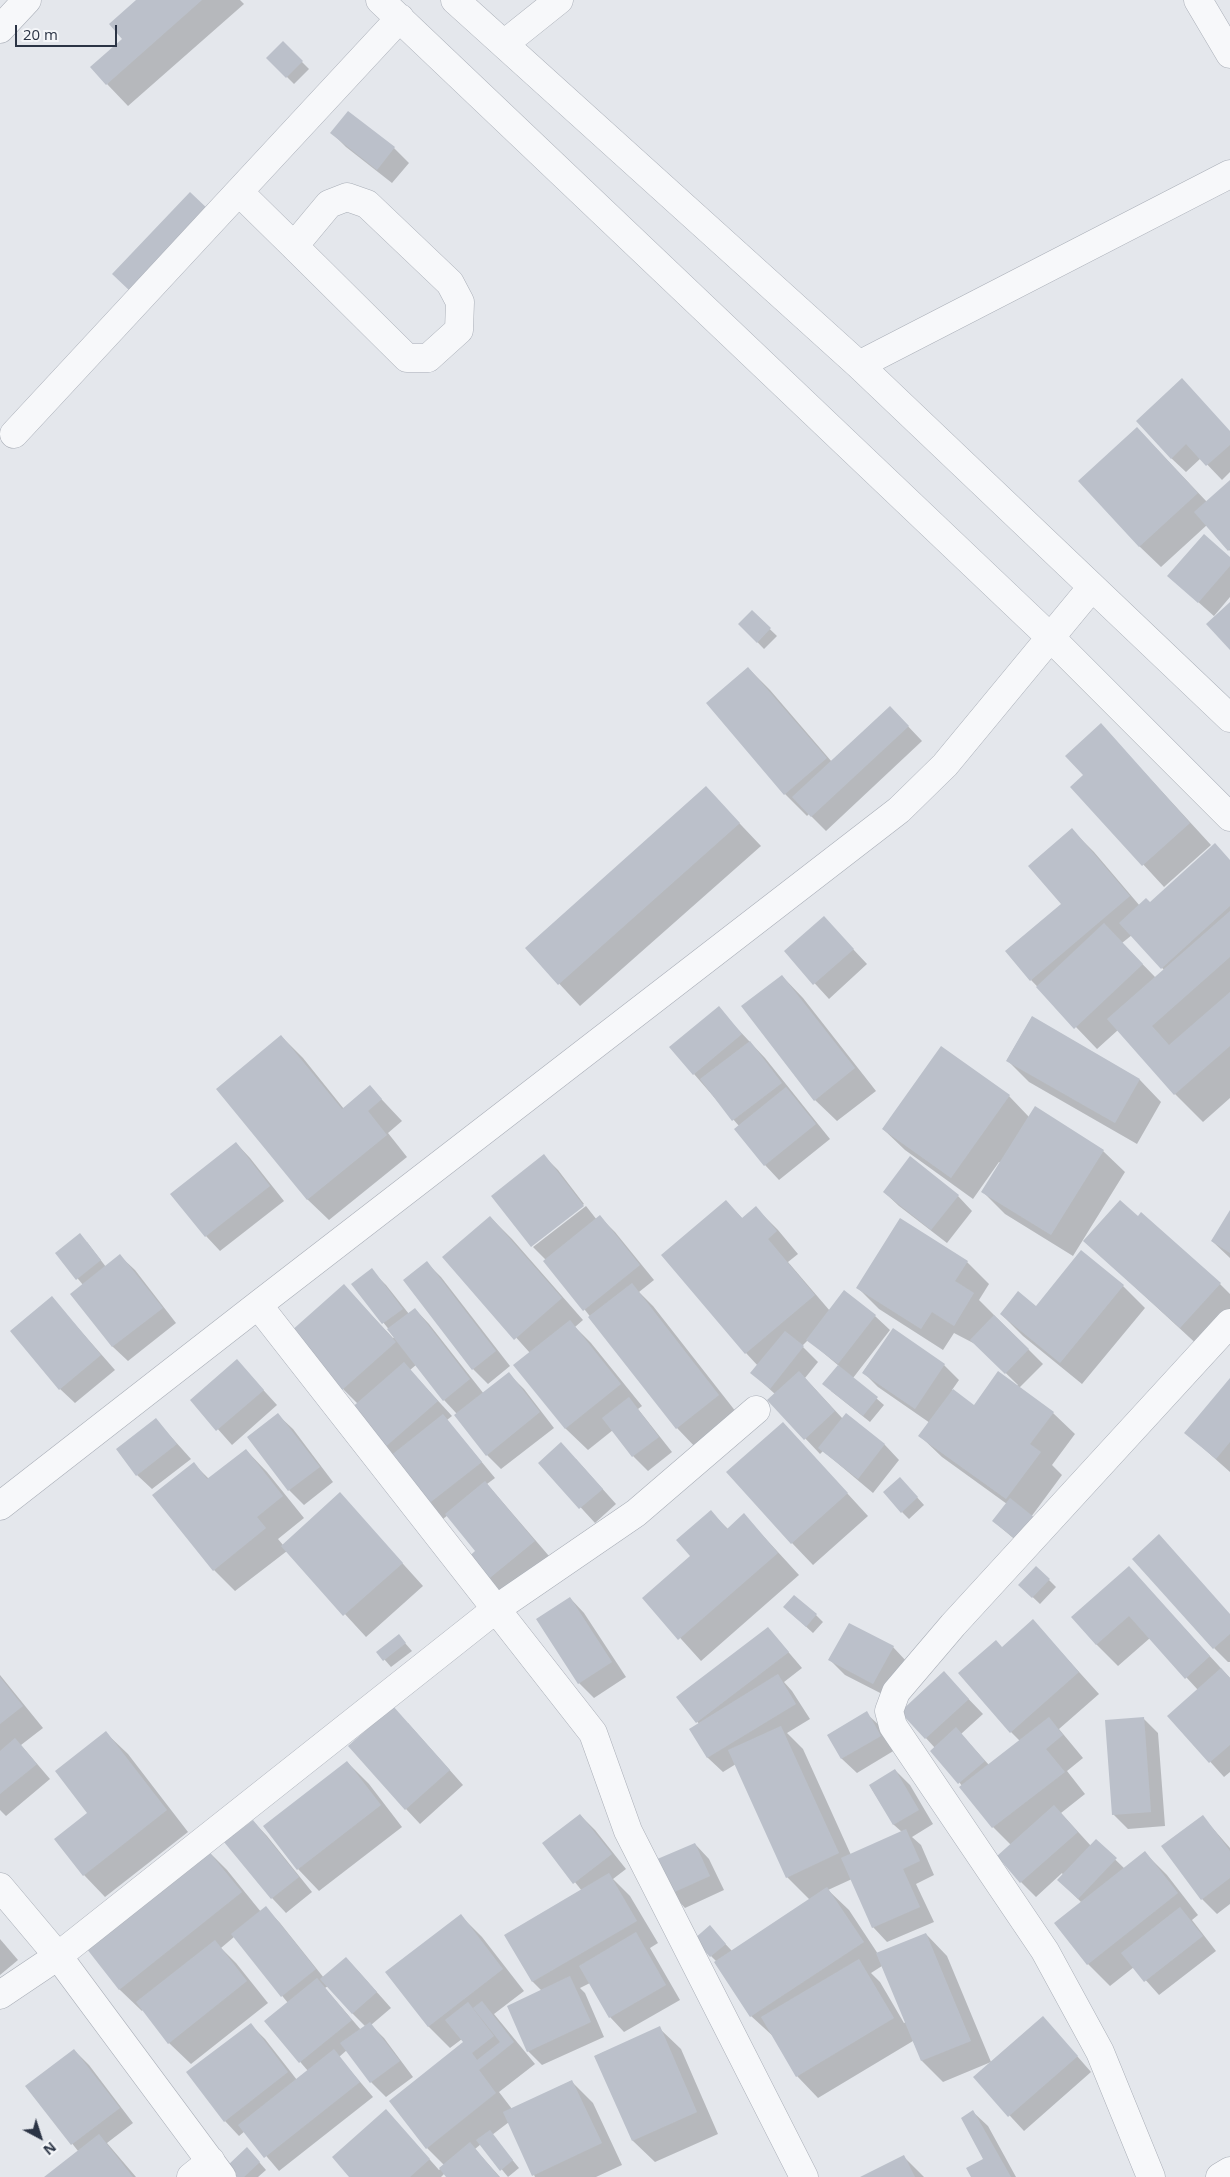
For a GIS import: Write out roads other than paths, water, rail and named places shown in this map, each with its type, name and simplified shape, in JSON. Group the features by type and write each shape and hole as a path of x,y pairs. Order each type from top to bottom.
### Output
{"street":[{"path":"0,29 27,0"},
{"path":"380,0 1051,638 1230,817"},
{"path":"455,0 859,365 1230,718"},
{"path":"504,44 559,0"},
{"path":"1198,0 1230,54"},
{"path":"14,434 400,18"},
{"path":"859,365 1230,174"},
{"path":"239,192 407,358 428,358 459,330 460,302 450,283 367,204 347,197 329,204 294,246"},
{"path":"0,1506 899,810 945,765 1092,587"},
{"path":"258,1305 593,1733 628,1831 804,2177"},
{"path":"1151,2177 1100,2052 1045,1951 893,1726 890,1711 896,1692 953,1625 1230,1323"},
{"path":"0,1995 58,1956 496,1609 636,1513 756,1410"},
{"path":"0,1888 58,1956 208,2172"},
{"path":"1220,2177 1230,2171"}]}
